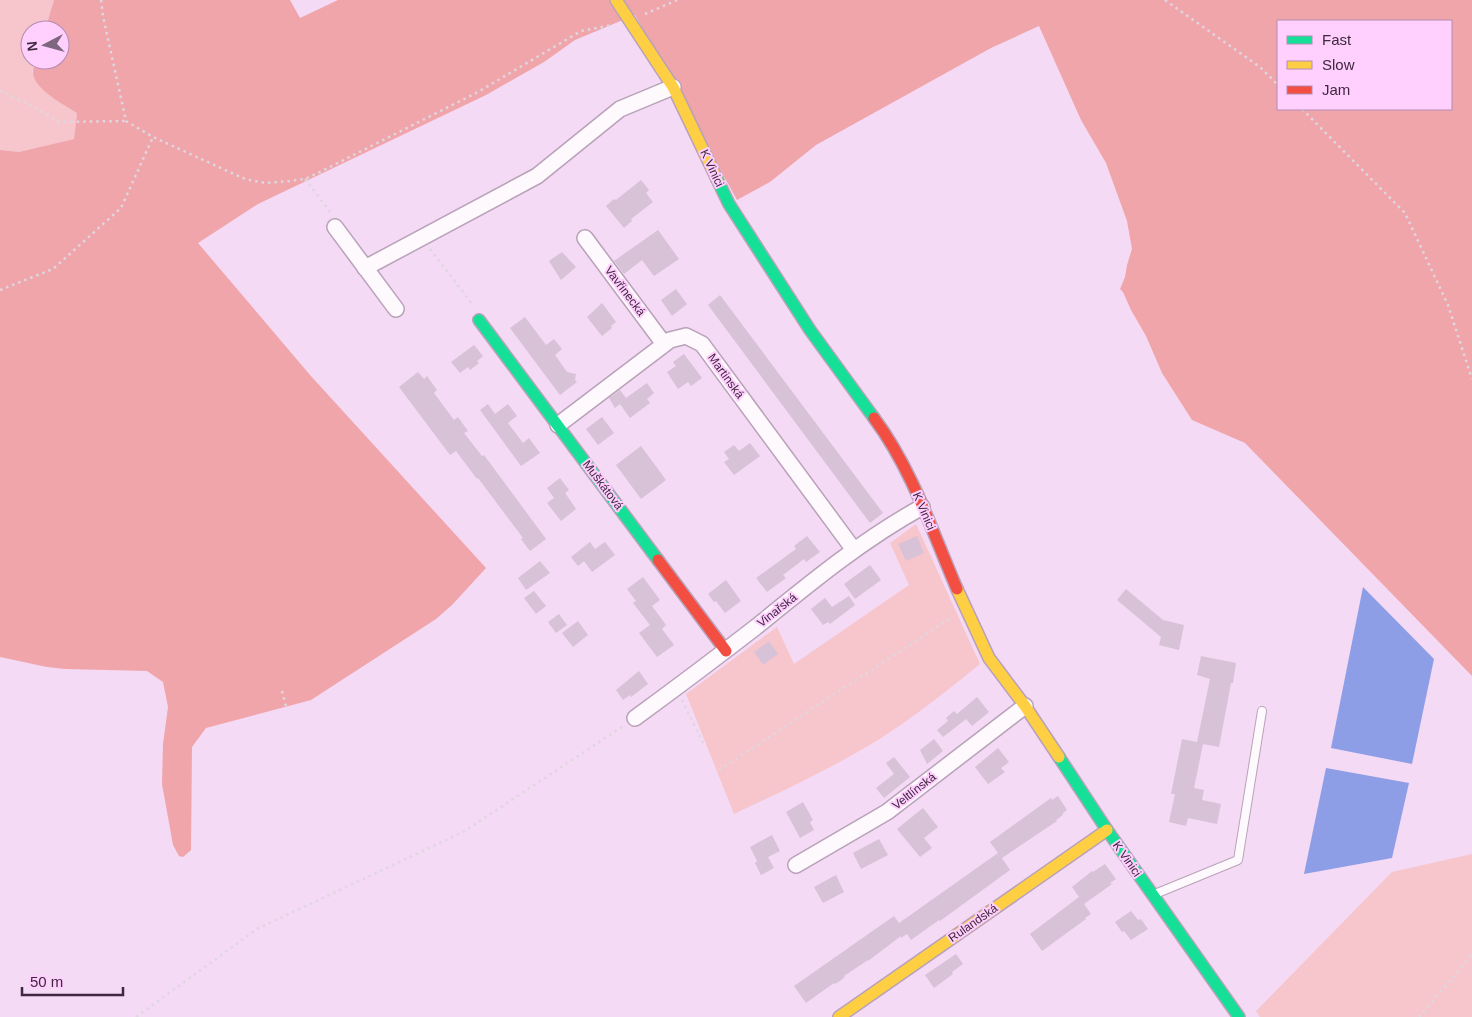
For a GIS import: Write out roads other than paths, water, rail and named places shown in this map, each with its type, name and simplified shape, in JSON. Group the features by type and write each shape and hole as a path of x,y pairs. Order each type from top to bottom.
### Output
{"street":[{"name":"K Vinici","path":"616,0 673,87 728,204 810,330 890,439 908,473 965,609 989,658 1025,706 1107,830 1239,1017"},
{"path":"365,268 537,176 620,109 673,87"},
{"path":"335,227 396,309"},
{"name":"Vavřinecká","path":"585,238 664,344"},
{"name":"Muškátová","path":"478,315 726,651"},
{"name":"Martinská","path":"558,425 664,344 670,340 686,336 702,344 854,550"},
{"name":"Vinařská","path":"635,718 726,651 854,550 900,519 922,507"},
{"name":"Veltlínská","path":"796,865 887,812 1025,706"},
{"name":"Rulandská","path":"839,1017 1107,830"}],"lane":[{"path":"1152,895 1238,860 1262,711"}],"water":[{"path":"1363,587 1434,659 1412,764 1331,748"},
{"path":"1326,768 1409,783 1392,858 1304,874"}]}
